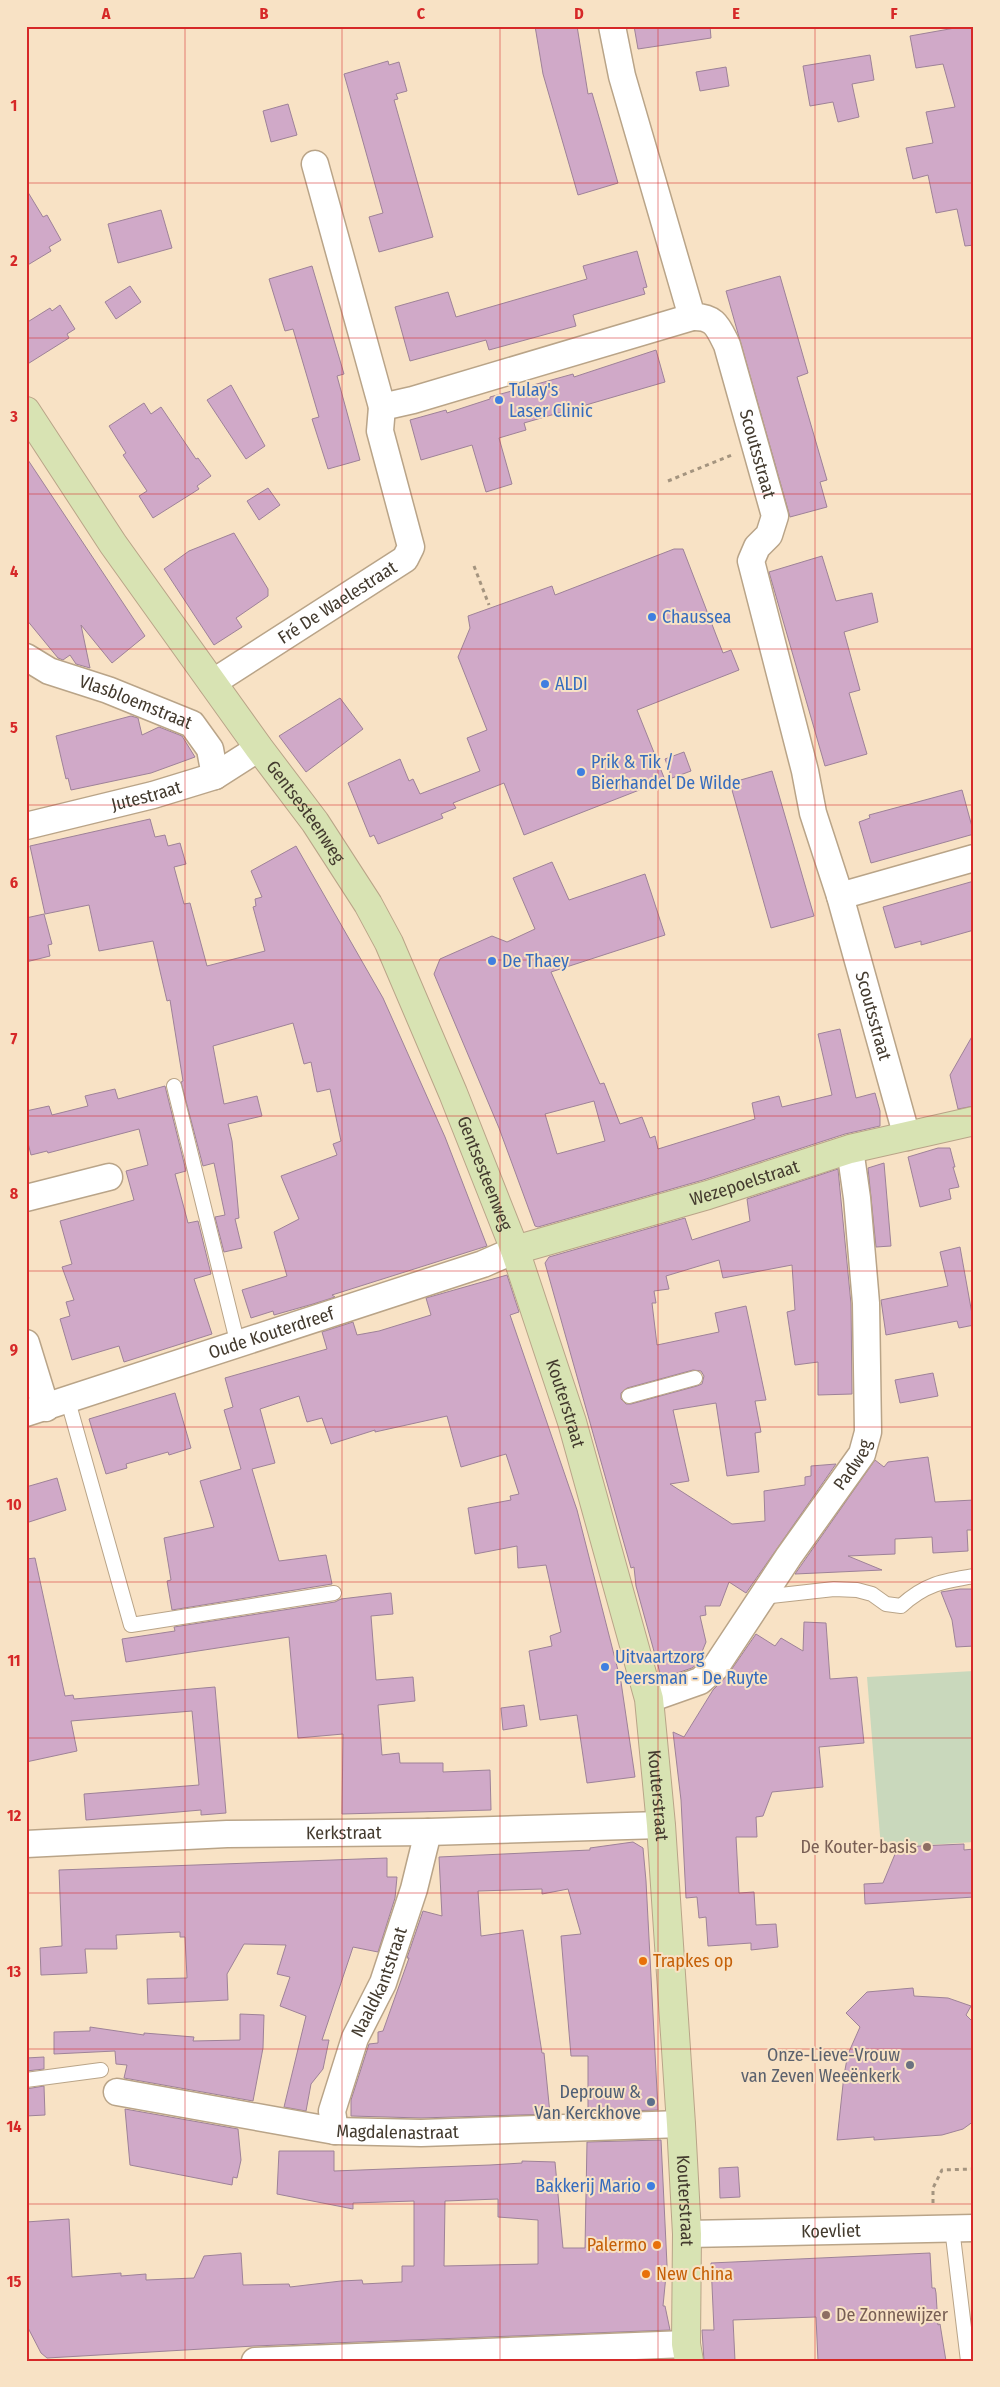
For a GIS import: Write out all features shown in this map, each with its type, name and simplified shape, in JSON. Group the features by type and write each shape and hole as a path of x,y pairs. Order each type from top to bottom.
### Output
{"street":[{"path":"382,407 413,400 692,316 622,76 612,26"},
{"name":"Fré De Waelestraat","path":"212,683 405,560 411,547 380,431 382,407 315,164"},
{"name":"Scoutsstraat","path":"692,316 704,316 717,325 727,346 775,516 769,535 758,547 751,562 814,813 840,896 907,1136"},
{"name":"Gentsesteenweg","path":"26,411 113,544 258,748 315,822 368,904 389,943 453,1093 515,1250"},
{"name":"Vlasbloemstraat","path":"26,657 49,671 108,690 192,724 210,749 215,776"},
{"name":"Jutestraat","path":"26,826 153,795 215,776 258,748"},
{"path":"840,896 974,858"},
{"name":"Wezepoelstraat","path":"515,1250 708,1195 850,1149 974,1121"},
{"name":"Padweg","path":"649,1699 700,1681 714,1668 761,1597 862,1454 868,1432 866,1303 857,1198 850,1149"},
{"path":"26,1198 109,1177"},
{"name":"Oude Kouterdreef","path":"47,1407 484,1264 515,1250"},
{"name":"Kouterstraat","path":"515,1250 577,1410 649,1699 661,1825 682,2124 687,2234 687,2352"},
{"path":"26,1343 47,1407"},
{"name":"Kerkstraat","path":"26,1844 226,1834 428,1832 661,1825"},
{"name":"Naaldkantstraat","path":"335,2132 332,2111 354,2038 382,1983 414,1889 428,1832"},
{"name":"Magdalenastraat","path":"117,2092 335,2132 421,2133 682,2124"},
{"name":"Koevliet","path":"687,2234 953,2228"},
{"path":"255,2361 687,2352"}],"lane":[{"path":"174,1086 238,1345"},
{"path":"629,1396 695,1378"},
{"path":"47,1407 131,1625 334,1593"},
{"path":"761,1597 834,1588 865,1592 872,1594 886,1604 902,1606 916,1593 940,1581 974,1576"},
{"path":"26,2080 101,2070"},
{"path":"953,2228 968,2361"}],"path":[{"path":"668,482 754,447"},
{"path":"474,566 489,605"},
{"path":"953,2228 933,2188 942,2170 974,2169"}],"green space":[{"path":"974,1671 974,1842 881,1848 867,1677"}],"building":[{"path":"535,26 577,26 588,94 592,93 618,183 578,195 543,74"},
{"path":"634,26 710,26 711,38 638,49"},
{"path":"974,26 974,245 965,246 957,209 936,213 928,175 913,179 906,148 933,143 926,112 955,107 943,64 916,68 910,36"},
{"path":"870,55 874,80 852,84 859,117 838,122 833,102 810,106 803,66"},
{"path":"388,61 389,65 399,62 407,91 396,94 398,99 394,100 433,237 379,252 369,217 383,213 344,74"},
{"path":"726,67 729,86 700,91 696,72"},
{"path":"288,104 297,135 271,142 263,111"},
{"path":"26,189 43,217 47,215 61,240 49,247 51,251 26,266"},
{"path":"161,210 172,248 118,263 108,224"},
{"path":"637,251 647,287 643,288 645,294 573,315 576,326 489,350 486,340 410,361 395,307 448,292 456,317 587,279 583,266"},
{"path":"312,266 344,374 337,376 360,460 328,469 312,419 319,417 293,329 285,331 269,279"},
{"path":"780,276 808,373 797,377 827,480 820,482 827,507 790,517 726,291"},
{"path":"130,286 141,302 116,319 105,302"},
{"path":"60,305 75,329 67,334 69,338 26,365 26,323 50,308 52,311"},
{"path":"656,350 665,382 524,423 526,430 499,438 512,484 486,492 472,445 421,460 410,420 446,410 447,413 490,399 490,397 573,374 574,377"},
{"path":"231,385 265,446 246,459 207,400"},
{"path":"144,403 151,414 161,407 196,459 198,458 211,476 197,486 199,489 153,518 139,496 147,491 123,455 126,453 109,426"},
{"path":"26,457 145,636 112,663 81,625 90,668 76,664 70,655 63,660 58,658 26,619"},
{"path":"268,488 280,505 259,520 247,501"},
{"path":"234,533 268,589 268,596 236,618 242,627 214,645 164,569 189,551"},
{"path":"674,549 683,549 723,653 731,650 739,670 637,710 665,780 524,835 504,783 453,803 456,808 441,814 443,818 378,844 374,835 370,837 348,783 400,759 409,781 413,779 420,794 480,771 467,738 487,730 458,657 470,628 468,616 552,586 555,595"},
{"path":"822,556 836,601 872,593 878,622 844,632 860,690 849,693 867,754 825,766 769,572"},
{"path":"340,698 363,729 306,772 279,736"},
{"path":"131,716 138,718 142,735 159,727 182,736 195,757 151,773 71,790 68,778 66,779 56,736"},
{"path":"684,752 691,771 672,778 665,759"},
{"path":"772,771 814,916 771,928 730,783"},
{"path":"962,790 974,834 871,863 859,822 870,818 869,815"},
{"path":"150,819 155,837 165,835 168,846 180,843 186,864 174,867 184,904 190,903 207,966 265,951 253,907 256,906 255,899 262,897 251,871 296,846 383,998 445,1137 487,1246 332,1295 335,1297 313,1304 274,1315 273,1311 251,1318 242,1290 287,1276 274,1232 299,1219 281,1176 337,1155 333,1144 341,1141 330,1089 317,1092 311,1062 304,1064 293,1023 213,1046 224,1104 257,1096 262,1116 228,1124 232,1141 239,1218 235,1219 242,1248 224,1252 215,1217 225,1215 214,1163 203,1166 181,1082 183,1081 170,1000 167,1001 153,941 99,951 89,905 45,914 30,846"},
{"path":"552,862 569,900 645,874 665,935 551,972 600,1084 604,1083 620,1124 642,1117 650,1138 655,1136 658,1149 755,1119 752,1103 779,1096 782,1107 832,1095 818,1034 840,1029 856,1098 875,1093 880,1111 880,1126 845,1134 703,1180 538,1227 535,1226 499,1128 434,974 440,959 492,936 507,942 535,929 513,878","holes":["594,1101 605,1141 557,1154 545,1114"]},
{"path":"974,881 974,930 921,945 921,941 895,948 883,907"},
{"path":"44,914 52,944 48,945 50,956 26,962 26,918"},
{"path":"974,1033 974,1106 958,1109 950,1075"},
{"path":"165,1086 186,1171 175,1174 188,1223 198,1221 211,1274 194,1279 212,1334 124,1362 119,1346 72,1360 60,1319 70,1316 66,1302 74,1300 62,1267 72,1264 60,1221 134,1200 126,1171 148,1165 139,1129 48,1153 47,1151 31,1155 26,1135 26,1111 49,1106 52,1115 88,1106 85,1096 115,1089 118,1099"},
{"path":"938,1148 950,1148 959,1187 949,1189 951,1199 920,1207 908,1157"},
{"path":"884,1163 891,1246 876,1247 868,1168"},
{"path":"838,1169 851,1304 852,1394 818,1395 818,1362 795,1365 787,1312 795,1310 792,1265 723,1278 719,1260 666,1276 669,1289 654,1291 656,1303 652,1303 657,1345 719,1332 715,1313 746,1306 766,1400 755,1401 761,1432 755,1433 759,1472 727,1476 716,1403 673,1410 689,1481 670,1484 732,1524 765,1521 764,1491 805,1485 805,1477 811,1476 811,1466 836,1464 746,1593 729,1582 720,1606 705,1606 706,1615 700,1616 706,1642 697,1664 692,1668 665,1677 660,1673 636,1586 634,1567 631,1568 545,1263 549,1257 685,1218 692,1240 750,1221 747,1199","holes":["693,1370 701,1371 704,1376 702,1384 697,1386 631,1404 626,1404 621,1399 621,1393 627,1388"]},
{"path":"960,1247 974,1325 959,1328 957,1321 886,1335 881,1300 948,1286 940,1252"},
{"path":"507,1275 519,1312 510,1315 577,1510 621,1682 635,1777 587,1783 577,1715 540,1720 529,1651 552,1646 550,1636 561,1632 546,1565 518,1568 517,1546 475,1554 468,1508 511,1500 510,1496 519,1494 506,1454 461,1467 447,1416 375,1432 375,1430 331,1444 322,1418 307,1422 299,1396 260,1409 275,1463 252,1469 279,1561 326,1555 332,1584 172,1610 167,1581 171,1580 164,1538 214,1527 200,1481 241,1469 224,1410 233,1407 225,1378 327,1349 322,1332 353,1322 357,1335 379,1331 431,1315 426,1298"},
{"path":"933,1373 938,1396 900,1403 895,1380"},
{"path":"175,1393 191,1448 169,1455 168,1452 126,1464 127,1468 106,1474 89,1419"},
{"path":"928,1457 935,1502 974,1500 974,1530 967,1530 968,1551 933,1553 932,1537 895,1539 895,1554 848,1556 882,1570 795,1574 875,1460 884,1467 888,1462"},
{"path":"57,1478 66,1510 26,1523 26,1487"},
{"path":"35,1558 65,1696 73,1695 74,1699 215,1687 226,1813 201,1815 201,1810 86,1820 84,1794 199,1785 192,1711 71,1721 77,1751 26,1762 26,1559"},
{"path":"974,1589 974,1646 956,1647 952,1620 941,1592"},
{"path":"391,1593 393,1614 371,1616 376,1680 413,1677 415,1701 378,1705 382,1755 399,1753 400,1763 443,1763 443,1772 490,1770 491,1810 342,1814 343,1734 298,1738 289,1637 126,1662 122,1639 175,1631 174,1627 335,1602 341,1599"},
{"path":"804,1622 826,1623 830,1679 857,1677 864,1743 819,1747 823,1787 772,1792 763,1816 756,1817 757,1837 736,1837 739,1893 754,1892 756,1925 776,1924 778,1947 751,1950 751,1943 708,1946 706,1917 699,1918 697,1897 686,1898 681,1800 673,1732 684,1737 713,1690 727,1676 756,1634 775,1646 781,1638 803,1651"},
{"path":"524,1705 527,1726 503,1730 501,1708"},
{"path":"633,1842 643,1848 658,2110 588,2112 588,2056 571,2056 561,1936 581,1934 568,1889 542,1894 542,1889 478,1891 481,1936 523,1930 542,2053 544,2053 550,2114 421,2118 351,2116 351,2100 369,2044 378,2043 378,2032 383,2031 409,1958 407,1958 423,1911 442,1916 439,1857 590,1850 590,1848"},
{"path":"964,1844 964,1850 974,1849 974,1897 865,1904 864,1884 883,1883 898,1847"},
{"path":"387,1858 387,1877 397,1877 395,1898 378,1952 353,1947 322,2040 329,2040 323,2069 311,2084 306,2111 284,2107 306,2016 280,2006 290,1977 277,1974 286,1945 244,1944 227,1974 228,2000 148,2004 147,1979 187,1978 185,1937 180,1937 180,1932 116,1935 117,1949 85,1949 87,1973 41,1975 40,1948 62,1946 59,1870"},
{"name":"Onze-Lieve-Vrouw van Zeven Weeënkerk","path":"913,1988 914,1996 948,1998 971,2006 966,2015 974,2023 974,2121 963,2129 942,2135 874,2140 874,2137 837,2140 848,2054 860,2027 846,2013 867,1992"},
{"path":"240,2014 264,2015 263,2048 253,2101 124,2078 127,2065 116,2064 115,2051 54,2054 54,2032 90,2031 90,2027 144,2035 144,2033 194,2037 193,2041 240,2040"},
{"path":"44,2057 44,2069 26,2071 26,2058"},
{"path":"44,2086 45,2115 26,2116 26,2089"},
{"path":"125,2109 238,2129 241,2160 237,2178 233,2177 232,2185 130,2165"},
{"path":"661,2140 667,2265 663,2306 665,2306 670,2330 254,2346 47,2358 41,2353 26,2324 26,2222 69,2219 72,2277 121,2273 121,2276 146,2274 146,2280 194,2278 204,2256 241,2253 243,2285 289,2284 290,2287 362,2280 363,2284 402,2282 402,2266 414,2266 414,2201 353,2203 353,2209 277,2194 279,2151 334,2151 334,2171 490,2165 522,2163 522,2161 555,2162 563,2248 585,2248 587,2142","holes":["498,2199 498,2217 538,2220 538,2264 444,2266 445,2201"]},
{"path":"738,2167 740,2197 720,2198 719,2168"},
{"name":"De Zonnewijzer","path":"930,2253 932,2288 935,2288 936,2293 938,2325 940,2324 946,2361 818,2361 816,2317 733,2320 735,2361 704,2361 702,2330 714,2330 711,2263"}],"place":[{"name":"Tulay's Laser Clinic","path":"499,400"},
{"name":"Chaussea","path":"652,617"},
{"name":"ALDI","path":"545,684"},
{"name":"Prik & Tik / Bierhandel De Wilde","path":"581,772"},
{"name":"De Thaey","path":"492,961"},
{"name":"Uitvaartzorg Peersman - De Ruyte","path":"605,1667"},
{"name":"De Kouter-basis","path":"927,1847"},
{"name":"Trapkes op","path":"643,1961"},
{"name":"Onze-Lieve-Vrouw van Zeven Weeënkerk","path":"910,2065"},
{"name":"Deprouw & Van Kerckhove","path":"651,2102"},
{"name":"Bakkerij Mario","path":"651,2186"},
{"name":"Palermo","path":"657,2245"},
{"name":"New China","path":"646,2274"},
{"name":"De Zonnewijzer","path":"826,2315"}]}
